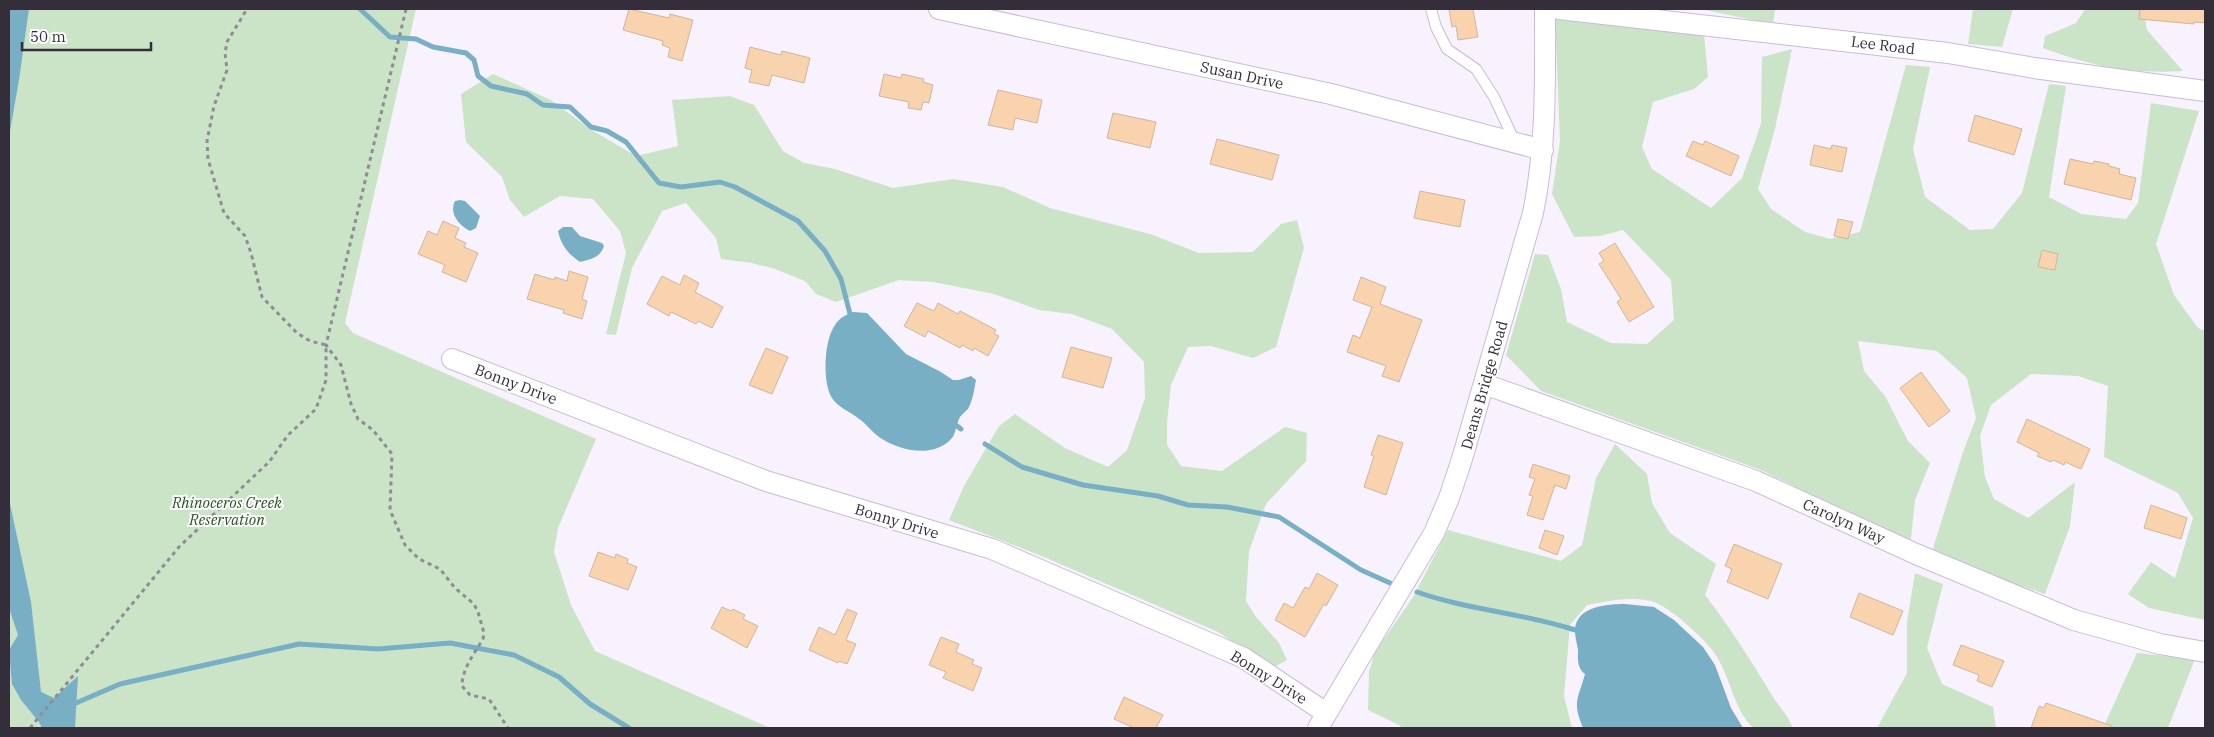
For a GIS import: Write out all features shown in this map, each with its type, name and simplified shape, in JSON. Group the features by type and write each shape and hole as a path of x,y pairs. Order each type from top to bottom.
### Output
{"street":[{"name":"Susan Drive","path":"939,9 1331,94 1543,150"},
{"name":"Deans Bridge Road","path":"1322,721 1413,572 1434,533 1449,498 1462,459 1533,213 1540,182 1543,150 1544,9"},
{"name":"Lee Road","path":"1559,9 1938,52 2034,68 2205,91"},
{"name":"Bonny Drive","path":"452,359 766,481 992,550 1244,658 1322,721"},
{"name":"Carolyn Way","path":"1484,384 1756,482 1916,554 2074,620 2160,644 2205,652"}],"lane":[{"path":"1432,9 1436,27 1448,49 1476,69 1494,97 1515,142"}],"path":[{"path":"246,9 227,42 225,53 227,70 214,106 207,141 208,159 224,213 245,236 262,297 297,334 326,346 341,366 351,404 358,418 374,430 392,454 390,510 405,545 419,560 440,569 455,588 474,604 478,612 484,633 483,639 462,678 462,686 470,695 490,699 508,728"},
{"path":"30,728 179,547 269,462 288,435 316,409 326,380 326,346 406,9"}],"green space":[{"name":"Rhinoceros Creek Reservation","path":"9,9 416,9 345,323 353,333 596,439 558,528 554,552 571,605 595,651 770,728 9,728"},
{"path":"1700,9 1775,9 1773,24"},
{"path":"1973,9 2013,9 2002,47 1968,44"},
{"path":"2085,9 2143,9 2147,30 2183,71 2163,72 2112,68 2079,60 2043,48 2045,36 2076,23"},
{"path":"1555,16 1704,35 1708,77 1694,89 1653,102 1642,147 1652,169 1711,208 1742,178 1761,124 1762,57 1792,49 1775,129 1758,189 1771,209 1805,232 1830,239 1860,232 1906,65 1930,67 1913,149 1925,197 1970,230 1993,229 2022,193 2049,84 2066,86 2049,197 2081,214 2126,219 2138,203 2151,103 2199,111 2156,244 2174,295 2198,328 2205,331 2205,620 2149,608 2128,594 2151,562 2175,578 2193,518 2178,493 2104,457 2108,386 2078,376 2031,374 1991,405 1980,436 1985,477 1994,499 2028,518 2075,482 2070,526 2045,594 1931,555 1962,455 1976,418 1967,378 1937,351 1858,341 1864,371 1885,396 1908,441 1930,463 1915,500 1910,548 1845,511 1761,470 1541,391 1506,355 1535,254 1548,255 1561,289 1567,322 1611,343 1647,344 1674,320 1671,280 1623,230 1600,236 1574,237 1552,194 1560,141"},
{"path":"493,74 551,100 590,129 636,156 678,146 672,100 730,96 754,105 783,151 804,163 835,169 893,188 953,179 1003,187 1050,208 1150,234 1199,253 1253,252 1281,224 1297,220 1304,248 1276,347 1253,358 1211,346 1188,347 1171,385 1167,423 1167,445 1181,466 1222,471 1285,427 1307,433 1306,461 1266,504 1249,551 1246,601 1256,617 1279,643 1287,660 1272,668 1218,632 1044,557 949,520 964,486 999,426 1015,414 1065,448 1108,467 1127,450 1145,398 1144,362 1112,329 1072,314 1039,310 994,294 933,282 899,280 836,302 816,294 805,281 775,269 752,263 721,259 716,238 686,203 662,211 632,268 616,335 606,334 626,253 620,231 593,199 560,196 524,217 510,200 502,177 466,142 461,94"},
{"path":"1615,444 1647,474 1652,503 1670,533 1716,564 1705,595 1739,643 1793,728 1753,728 1741,712 1722,666 1706,642 1667,609 1651,601 1635,599 1587,605 1570,625 1564,696 1572,728 1402,728 1368,710 1369,672 1375,652 1413,597 1448,530 1561,561 1582,545 1596,478"},
{"path":"1915,573 1943,584 1927,648 1942,684 1993,707 1996,728 1877,728 1907,673 1907,622"},
{"path":"2137,653 2195,659 2168,728 2103,728"}],"water":[{"path":"9,9 29,9 9,137"},
{"path":"455,201 465,201 480,216 476,228 470,231 458,222 454,214 453,205"},
{"path":"563,227 572,227 580,236 602,243 604,246 602,250 595,257 580,262 572,256 561,241 558,231"},
{"path":"853,312 867,313 906,354 953,380 971,376 976,380 970,406 960,417 952,438 945,445 926,451 916,451 896,446 879,437 862,421 838,405 832,398 826,372 828,341 837,323 843,317"},
{"path":"9,499 31,602 41,692 54,698 78,676 75,728 42,728 21,700 12,684 9,650 18,635 9,608"},
{"path":"1625,604 1654,607 1674,620 1703,647 1715,665 1731,708 1743,728 1583,728 1577,701 1585,674 1578,664 1575,633 1577,622 1587,611 1594,608"}],"building":[{"path":"629,9 669,18 670,14 693,20 682,61 668,57 670,48 662,45 663,41 623,30"},
{"path":"1449,9 1473,9 1478,37 1458,40 1456,26 1452,27"},
{"path":"2140,9 2205,9 2205,23 2194,22 2194,24 2139,19"},
{"path":"750,47 781,55 782,51 810,58 804,83 772,75 769,86 749,82 752,70 745,68"},
{"path":"884,74 901,78 902,74 924,79 923,82 933,85 929,103 923,102 921,110 908,108 909,102 879,96"},
{"path":"998,90 1042,100 1037,123 1015,118 1013,130 988,125"},
{"path":"1113,113 1156,122 1150,148 1107,138"},
{"path":"1975,115 2022,129 2014,155 1968,141"},
{"path":"1217,139 1279,155 1272,180 1210,164"},
{"path":"1693,141 1703,145 1705,141 1739,156 1731,176 1686,156"},
{"path":"1814,145 1831,149 1832,145 1847,148 1842,172 1810,165"},
{"path":"2070,159 2093,164 2094,161 2109,164 2109,166 2120,169 2119,174 2136,178 2131,200 2064,184"},
{"path":"1420,191 1465,200 1460,227 1414,218"},
{"path":"1838,219 1853,222 1848,239 1834,236"},
{"path":"443,221 459,228 455,238 466,243 464,247 478,253 466,282 442,272 445,265 418,254 428,231 437,235"},
{"path":"1615,243 1654,307 1629,322 1617,302 1621,299 1599,264 1604,261 1599,253"},
{"path":"2042,250 2058,254 2055,270 2038,267"},
{"path":"569,271 588,277 582,299 587,301 582,319 563,313 564,310 527,299 535,274 554,280 555,277 567,281"},
{"path":"684,275 699,283 695,292 723,307 712,328 698,321 696,324 671,312 669,316 647,304 662,276 680,285"},
{"path":"1361,277 1386,287 1380,304 1422,320 1399,382 1382,376 1386,366 1347,352 1353,335 1360,338 1372,307 1353,300"},
{"path":"917,303 934,311 938,303 958,314 960,311 996,330 994,334 999,336 988,356 974,348 973,351 962,345 960,348 928,331 925,337 904,326"},
{"path":"1071,347 1112,358 1103,388 1062,377"},
{"path":"766,348 788,357 772,394 749,385"},
{"path":"1921,372 1950,411 1929,427 1900,388"},
{"path":"2027,419 2090,449 2081,469 2065,462 2064,465 2053,460 2051,462 2037,456 2039,453 2017,442"},
{"path":"1378,435 1403,443 1386,495 1364,487 1374,456 1371,455"},
{"path":"1533,464 1570,476 1566,489 1555,485 1543,520 1527,515 1533,496 1529,495 1535,479 1529,477"},
{"path":"2151,505 2187,518 2181,539 2144,528"},
{"path":"1545,530 1564,536 1557,555 1539,548"},
{"path":"1734,544 1782,564 1768,599 1727,582 1732,569 1725,566"},
{"path":"598,552 615,558 616,554 628,559 627,563 637,567 628,590 589,576"},
{"path":"1317,573 1338,585 1326,606 1324,604 1305,637 1275,620 1284,603 1293,608 1305,587 1309,589"},
{"path":"1859,593 1903,611 1893,635 1850,617"},
{"path":"722,607 731,611 733,609 745,615 743,619 758,626 747,648 711,628"},
{"path":"847,609 857,613 846,640 856,644 847,664 839,661 838,663 809,650 819,627 835,635"},
{"path":"941,637 959,644 956,652 974,660 972,664 982,668 973,691 943,678 946,672 929,665"},
{"path":"1961,645 2004,661 1992,687 1977,681 1979,675 1953,665"},
{"path":"1124,697 1163,715 1156,728 1134,728 1114,719"},
{"path":"2046,703 2112,726 2112,728 2031,728 2039,706 2044,708"}],"waterway":[{"path":"360,9 390,37 416,39 433,47 466,53 474,60 478,76 491,86 527,94 543,105 570,107 591,127 607,131 626,142 659,183 681,187 720,182 735,187 798,221 825,251 841,279 850,314 854,318"},
{"path":"952,422 961,429"},
{"path":"985,444 1022,467 1083,485 1158,496 1188,505 1227,507 1279,517 1361,570 1390,583"},
{"path":"1417,592 1456,603 1536,619 1575,630"},
{"path":"76,703 120,684 299,644 378,649 450,643 514,655 559,677 590,704 629,728"}]}
